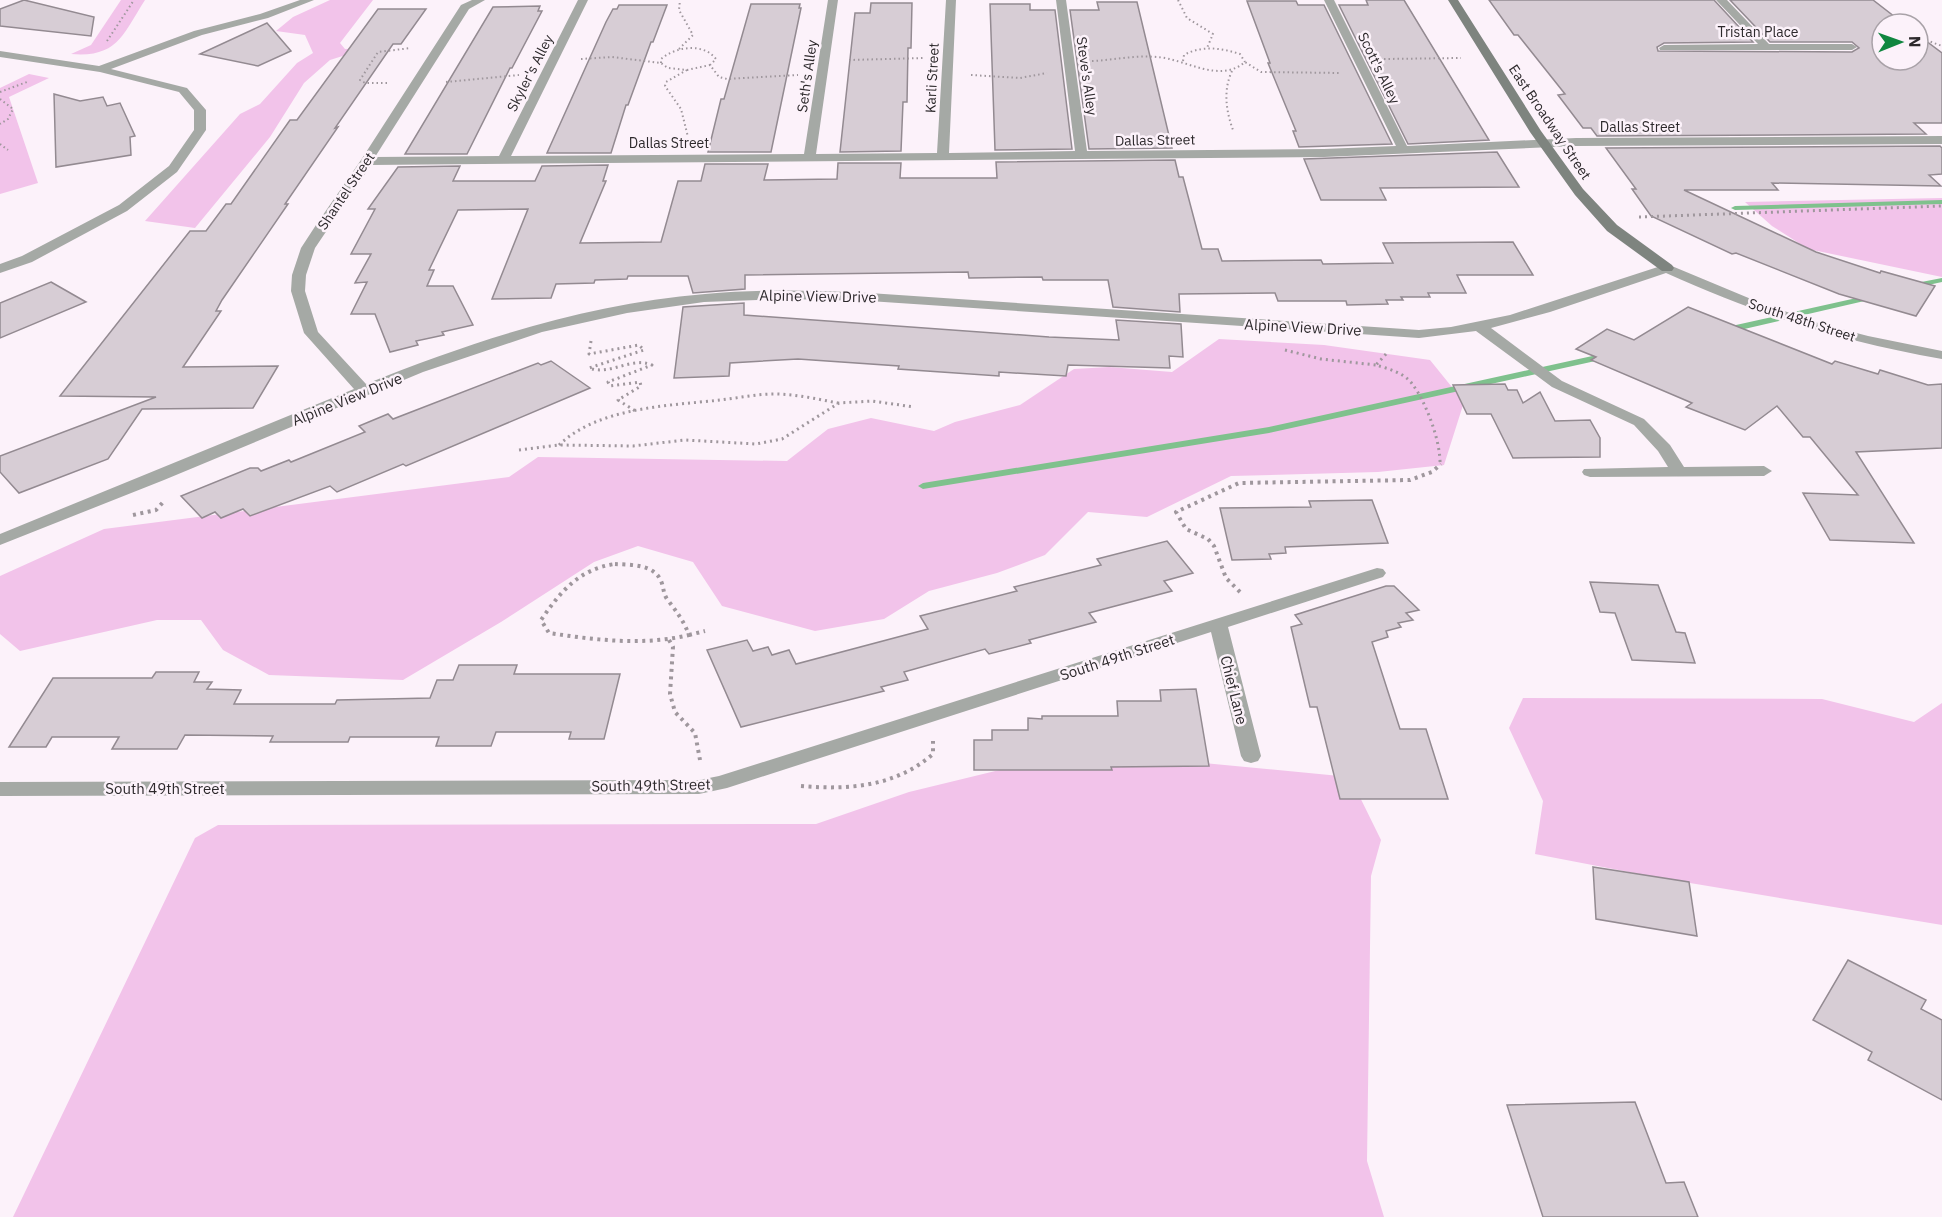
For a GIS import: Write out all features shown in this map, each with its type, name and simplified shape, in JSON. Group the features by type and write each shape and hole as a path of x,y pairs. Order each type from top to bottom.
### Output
{"street":[{"path":"100,69 198,33 264,16 309,0"},
{"name":"Shantel Street","path":"364,391 311,333 298,291 299,274 308,248 465,7 480,0"},
{"name":"Skyler's Alley","path":"504,159 583,0"},
{"name":"Seth's Alley","path":"810,157 833,0"},
{"name":"Karli Street","path":"943,157 951,0"},
{"name":"Steve's Alley","path":"1061,0 1082,156"},
{"name":"Scott's Alley","path":"1329,0 1403,149"},
{"name":"East Broadway Street","path":"1453,0 1543,143 1579,192 1612,228 1667,268"},
{"path":"1721,0 1766,47"},
{"name":"Tristan Place","path":"1664,48 1852,47"},
{"path":"0,54 100,69 183,90 200,110 200,130 173,170 123,208 27,259 0,270"},
{"name":"Dallas Street","path":"367,160 1324,153 1543,143 1942,140"},
{"name":"Alpine View Drive","path":"0,540 143,484 364,391 520,334 599,315 665,303 776,294 891,298 1419,334 1446,333 1502,322 1667,268"},
{"name":"South 48th Street","path":"1667,268 1726,295 1795,321 1878,344 1942,355"},
{"path":"1480,327 1557,384 1639,422 1664,448 1679,471"},
{"path":"1590,472 1764,471"},
{"name":"South 49th Street","path":"0,789 699,787 750,776 1377,573"},
{"name":"Chief Lane","path":"1218,624 1251,756"}],"path":[{"path":"107,42 134,0"},
{"path":"679,50 693,35 680,10 680,0"},
{"path":"1178,0 1180,12 1185,19 1213,34 1207,48"},
{"path":"393,83 365,83 360,80 378,52 395,48 418,48"},
{"path":"1183,61 1184,55 1188,52 1207,48 1229,50 1240,54 1245,58 1245,62 1261,72 1344,73"},
{"path":"661,63 661,59 666,55 679,50 702,49 709,52 716,60 710,65 687,70 666,82 665,86 675,97 683,114 688,136 686,144"},
{"path":"580,59 612,57 661,63 668,68 687,70"},
{"path":"1088,61 1154,57 1183,61 1198,69 1233,70 1240,68 1245,62"},
{"path":"839,60 928,58"},
{"path":"1382,59 1470,58"},
{"path":"710,65 719,77 727,79 807,75"},
{"path":"1233,70 1227,80 1228,115 1235,135"},
{"path":"971,75 1013,78 1054,74"},
{"path":"438,82 526,75"},
{"path":"0,99 13,109 8,118 0,124"},
{"path":"0,144 8,150"},
{"path":"1630,217 1942,206"},
{"path":"588,336 592,343 589,354 639,345 643,348 644,350 589,368 599,372 640,362 648,362 652,365 608,382 610,386 617,386 640,382 641,386 618,400 637,412"},
{"path":"1376,365 1392,346"},
{"path":"1240,593 1226,578 1214,546 1208,539 1186,529 1176,512 1239,483 1410,480 1432,472 1441,465 1438,437 1413,384 1396,371 1376,365 1299,355 1280,348"},
{"path":"559,445 564,438 582,428 637,412 777,394 838,403 872,401 914,407"},
{"path":"519,450 559,445 633,446 685,440 756,444 782,439 838,403"},
{"path":"688,635 685,621 664,595 660,579 647,567 625,564 614,563 589,568 554,601 541,620 549,633 580,638 643,642 669,640 705,631"},
{"path":"669,640 672,647 670,694 675,712 695,733 700,762"},
{"path":"799,786 844,787 901,777 922,766 933,754 933,741"}],"shaded area":[{"path":"121,0 145,0 117,41 109,48 99,52 71,54 91,45"},
{"path":"330,0 373,0 340,43 345,49 368,48 330,60 304,83 270,137 195,228 145,221 240,114 260,104 297,63 313,53 305,35 276,31 293,17"},
{"path":"29,74 49,78 9,97 38,183 0,194 0,88"},
{"path":"1942,198 1942,277 1808,249 1772,226 1745,202"},
{"path":"1219,339 1324,345 1430,360 1464,402 1444,465 1378,472 1231,476 1147,517 1088,512 1045,555 997,573 929,591 884,619 815,631 722,606 693,562 638,546 594,562 501,622 403,680 269,675 223,650 201,620 157,620 20,651 0,634 0,576 104,529 509,477 538,457 787,461 828,429 871,418 934,431 955,422 1020,405 1074,369 1109,367 1172,372"},
{"path":"1523,698 1822,699 1914,722 1942,703 1942,925 1660,878 1535,854 1543,801 1509,728"},
{"path":"1078,751 1350,777 1381,840 1371,876 1367,1161 1384,1217 13,1217 195,838 218,825 816,824 909,792"}],"building":[{"path":"24,0 94,17 91,36 0,26 0,9"},
{"path":"1366,0 1404,0 1489,140 1408,144 1339,5 1368,5"},
{"path":"1489,0 1714,0 1753,42 1664,43 1657,47 1658,51 1852,52 1859,48 1852,42 1770,42 1730,0 1873,0 1888,12 1870,12 1870,72 1930,72 1930,44 1942,53 1942,123 1914,123 1926,134 1597,136 1591,128 1583,128 1558,95 1565,94 1518,35 1514,35"},
{"path":"1247,1 1296,1 1298,5 1324,5 1392,144 1299,147 1293,131 1296,131 1268,63 1270,63"},
{"path":"1097,2 1137,2 1172,148 1089,149 1070,10 1099,10"},
{"path":"871,3 912,3 907,102 903,102 901,151 840,152 855,13 870,13"},
{"path":"751,4 800,4 799,8 801,8 771,152 708,152 721,99 724,99"},
{"path":"990,4 1030,4 1030,10 1055,10 1072,149 995,150"},
{"path":"619,5 667,5 628,105 626,105 611,153 547,153 606,22 613,9 617,9"},
{"path":"540,6 538,11 542,11 510,68 467,154 405,154 493,7"},
{"path":"378,9 426,9 401,44 393,44 335,128 338,127 222,300 216,311 221,311 183,367 278,366 253,408 142,409 108,459 19,493 0,472 0,456 156,397 60,396 190,231 206,231 226,204 231,204 290,120 297,120"},
{"path":"267,23 291,51 258,66 200,54"},
{"path":"54,94 80,101 103,97 107,106 120,103 135,136 130,137 131,155 56,167"},
{"path":"1940,146 1942,148 1942,174 1929,175 1941,186 1772,183 1778,190 1684,190 1816,252 1880,273 1881,271 1935,286 1916,316 1839,294 1736,253 1732,254 1651,216 1632,189 1636,189 1606,148"},
{"path":"1497,152 1519,187 1380,188 1386,200 1321,200 1304,159"},
{"path":"1175,160 1179,177 1183,177 1202,249 1218,249 1222,261 1321,260 1323,264 1393,263 1383,243 1513,242 1533,275 1457,275 1466,293 1428,293 1430,297 1401,297 1403,300 1386,300 1388,304 1347,305 1346,301 1278,301 1275,293 1179,294 1180,312 1113,307 1108,280 1043,280 1042,277 969,278 968,272 745,275 745,289 693,293 688,276 628,276 627,279 595,280 594,283 556,284 551,298 492,299 528,209 458,210 429,270 434,270 427,286 453,286 473,325 442,332 444,335 416,341 418,345 390,352 375,314 351,314 367,282 355,283 371,254 351,254 375,209 368,209 398,167 460,166 453,181 535,181 542,166 608,165 603,181 606,181 580,243 661,242 678,181 701,181 705,164 768,164 764,180 837,179 838,163 901,163 900,178 997,178 996,162"},
{"path":"51,282 86,302 0,338 0,303"},
{"path":"744,303 744,315 1049,337 1119,340 1116,320 1181,324 1183,357 1169,356 1170,368 1068,365 1066,376 999,372 999,376 798,359 730,363 729,376 674,378 683,307"},
{"path":"1688,307 1832,364 1835,361 1878,374 1880,370 1928,385 1942,384 1942,448 1856,452 1914,543 1830,540 1803,493 1858,495 1810,437 1803,437 1777,406 1745,430 1686,407 1692,403 1591,360 1596,357 1576,349 1607,329 1634,340"},
{"path":"551,361 590,388 406,466 403,464 337,492 330,486 250,516 243,509 221,518 215,512 202,518 181,496 250,468 258,468 261,471 289,460 291,462 365,432 359,426 388,414 393,419 538,363 541,365"},
{"path":"1505,384 1508,390 1517,390 1523,403 1540,392 1555,421 1590,420 1600,438 1600,457 1513,458 1491,414 1467,414 1453,385"},
{"path":"1372,500 1388,543 1285,547 1286,553 1269,554 1271,559 1232,560 1220,508 1311,507 1309,501"},
{"path":"1167,541 1193,573 1164,581 1172,591 1089,613 1096,622 1029,640 1031,643 989,654 985,649 904,672 908,680 881,687 884,691 741,727 707,650 747,640 753,651 768,647 772,655 789,650 796,664 928,629 920,616 1017,591 1014,587 1101,565 1097,559"},
{"path":"1590,582 1658,585 1676,632 1685,633 1695,663 1632,660 1615,613 1600,612"},
{"path":"1386,586 1394,586 1419,610 1406,613 1413,620 1398,623 1401,627 1386,631 1388,637 1372,642 1400,729 1426,729 1448,799 1340,799 1317,707 1310,707 1291,627 1302,624 1295,615"},
{"path":"459,665 517,665 514,674 620,674 604,739 569,739 571,732 496,732 491,746 436,746 439,737 350,737 348,742 270,742 273,736 185,735 177,749 112,749 119,737 52,737 46,747 9,747 53,678 152,678 156,672 199,672 194,682 212,682 207,689 241,690 234,704 335,704 337,700 430,698 437,680 453,680"},
{"path":"1196,689 1209,766 1111,767 1112,770 974,770 974,740 992,740 992,730 1028,730 1028,718 1042,719 1042,716 1118,716 1117,701 1161,701 1160,690"},
{"path":"1593,867 1689,882 1697,936 1596,919"},
{"path":"1848,960 1926,1000 1921,1009 1942,1020 1942,1100 1868,1060 1872,1052 1813,1020"},
{"path":"1635,1102 1666,1183 1684,1182 1698,1217 1543,1217 1507,1105"}],"waterway":[{"path":"1735,208 1942,202"},
{"path":"1914,286 1942,280"},
{"path":"1727,330 1870,297"},
{"path":"923,486 1269,430 1606,356"}]}
